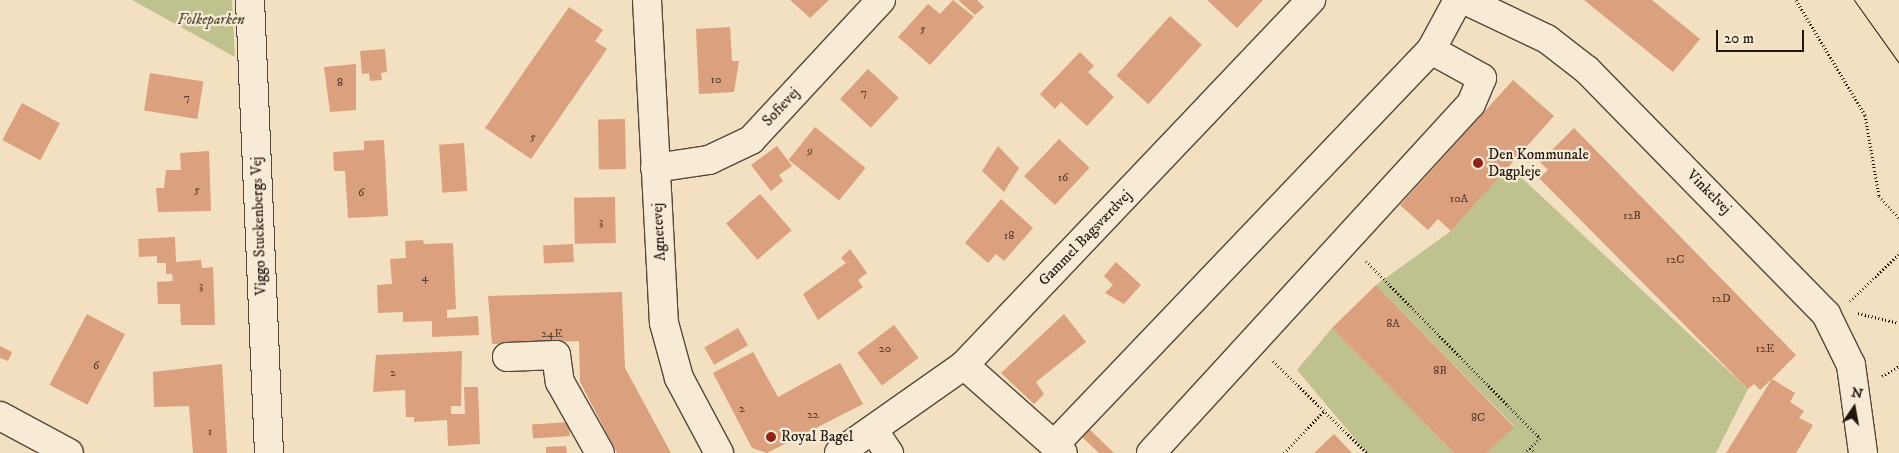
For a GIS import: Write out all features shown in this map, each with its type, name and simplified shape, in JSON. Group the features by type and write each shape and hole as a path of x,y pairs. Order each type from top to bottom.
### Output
{"street":[{"name":"Viggo Stuckenbergs Vej","path":"250,0 269,453"},
{"name":"Agnetevej","path":"647,0 664,323 679,378 719,453"},
{"name":"Sofievej","path":"655,168 709,160 751,140 881,0"},
{"name":"Gammel Bagsværdvej","path":"839,453 882,442 964,365 1311,0"},
{"path":"964,365 1058,449 1431,50 1458,0"},
{"name":"Vinkelvej","path":"1465,0 1546,39 1587,70 1786,269 1835,315 1851,365 1863,453"},
{"path":"1151,453 1470,104 1482,78 1431,50"},
{"path":"507,357 556,355 560,382 600,453"},
{"path":"0,416 69,453"}],"path":[{"path":"1796,0 1865,115 1879,196 1899,218"},
{"path":"1346,240 1540,438 1525,453"},
{"path":"1835,315 1899,254"},
{"path":"1835,315 1899,323"},
{"path":"1253,341 1367,453"},
{"path":"1284,453 1324,410"},
{"path":"1530,448 1535,453"}],"green space":[{"name":"Folkeparken","path":"132,0 232,0 235,57"},
{"path":"1509,166 1748,389 1716,453 1487,453 1514,426 1376,285 1451,231"},
{"path":"1332,328 1454,453 1367,453 1297,370"}],"building":[{"path":"790,0 829,0 810,18"},
{"path":"953,0 974,17 930,65 898,37 928,4 940,14"},
{"path":"958,0 977,0 984,7 975,15"},
{"path":"1207,0 1263,0 1237,28"},
{"path":"1584,0 1652,0 1700,39 1673,72"},
{"path":"569,7 603,30 595,41 607,49 531,159 485,128"},
{"path":"1170,16 1202,45 1148,104 1116,75"},
{"path":"730,27 732,61 739,61 734,92 699,94 696,29"},
{"path":"385,49 387,72 381,73 382,80 370,81 369,73 362,74 360,51"},
{"path":"1080,52 1094,66 1088,72 1114,97 1087,126 1061,102 1055,109 1040,94"},
{"path":"356,64 356,110 330,112 324,67"},
{"path":"868,69 899,98 871,128 840,99"},
{"path":"150,73 203,81 197,119 144,111"},
{"path":"1513,80 1554,116 1451,231 1438,219 1428,230 1400,205"},
{"path":"22,103 60,123 40,160 2,140"},
{"path":"598,119 625,119 626,169 599,169"},
{"path":"815,127 866,168 839,201 789,160"},
{"path":"1574,128 1796,355 1760,390 1754,384 1748,389 1539,178 1548,170 1540,162"},
{"path":"1059,139 1090,168 1055,205 1024,176"},
{"path":"384,140 388,216 348,218 345,171 334,171 333,152 364,150 364,141"},
{"path":"464,143 467,191 442,193 439,145"},
{"path":"777,146 792,166 779,175 783,181 771,191 751,165"},
{"path":"998,146 1019,168 1004,192 982,171"},
{"path":"209,151 211,211 158,212 156,188 164,188 166,170 181,170 180,153"},
{"path":"760,194 791,230 758,260 726,224"},
{"path":"615,197 616,243 575,244 574,198"},
{"path":"1001,199 1033,228 1004,261 996,254 988,263 965,243"},
{"path":"175,237 176,262 201,260 202,268 213,267 215,325 181,325 180,304 158,304 157,282 173,281 172,274 166,274 166,263 157,263 157,256 139,257 138,239"},
{"path":"423,240 424,244 453,243 456,309 447,310 447,318 478,316 479,335 432,337 432,321 403,322 403,312 378,313 377,285 392,284 390,259 406,258 405,241"},
{"path":"573,244 574,262 544,264 543,246"},
{"path":"850,249 867,273 858,280 863,287 818,320 803,294 846,263 841,258"},
{"path":"1116,262 1141,285 1124,304 1105,293 1113,285 1104,276"},
{"path":"1376,285 1514,427 1487,453 1454,453 1332,328"},
{"path":"622,292 625,368 671,453 617,453 580,382 579,341 492,344 488,296"},
{"path":"87,314 125,334 87,405 49,385"},
{"path":"1064,314 1086,342 1036,382 1044,394 1034,404 1001,373"},
{"path":"894,325 919,358 882,385 857,353"},
{"path":"738,328 748,345 714,365 704,348"},
{"path":"0,346 12,352 8,361 0,358"},
{"path":"462,351 461,406 451,406 451,414 465,414 464,387 478,387 480,444 448,446 447,420 414,422 414,417 406,417 405,390 373,392 376,355"},
{"path":"753,352 778,397 840,363 863,404 767,453 752,448 713,373"},
{"path":"222,364 227,453 193,453 189,406 154,407 153,372"},
{"path":"1772,379 1795,393 1790,402 1804,411 1799,418 1813,425 1796,453 1726,453"},
{"path":"569,422 570,436 533,439 532,425"},
{"path":"1086,426 1114,453 1099,453 1079,434"},
{"path":"1334,434 1352,453 1314,453"},
{"path":"566,446 567,453 546,453 546,447"}],"tram line":[{"path":"1854,0 1899,63"}],"place":[{"name":"Den Kommunale Dagpleje","path":"1478,163"},
{"name":"Royal Bagel","path":"771,437"}]}
